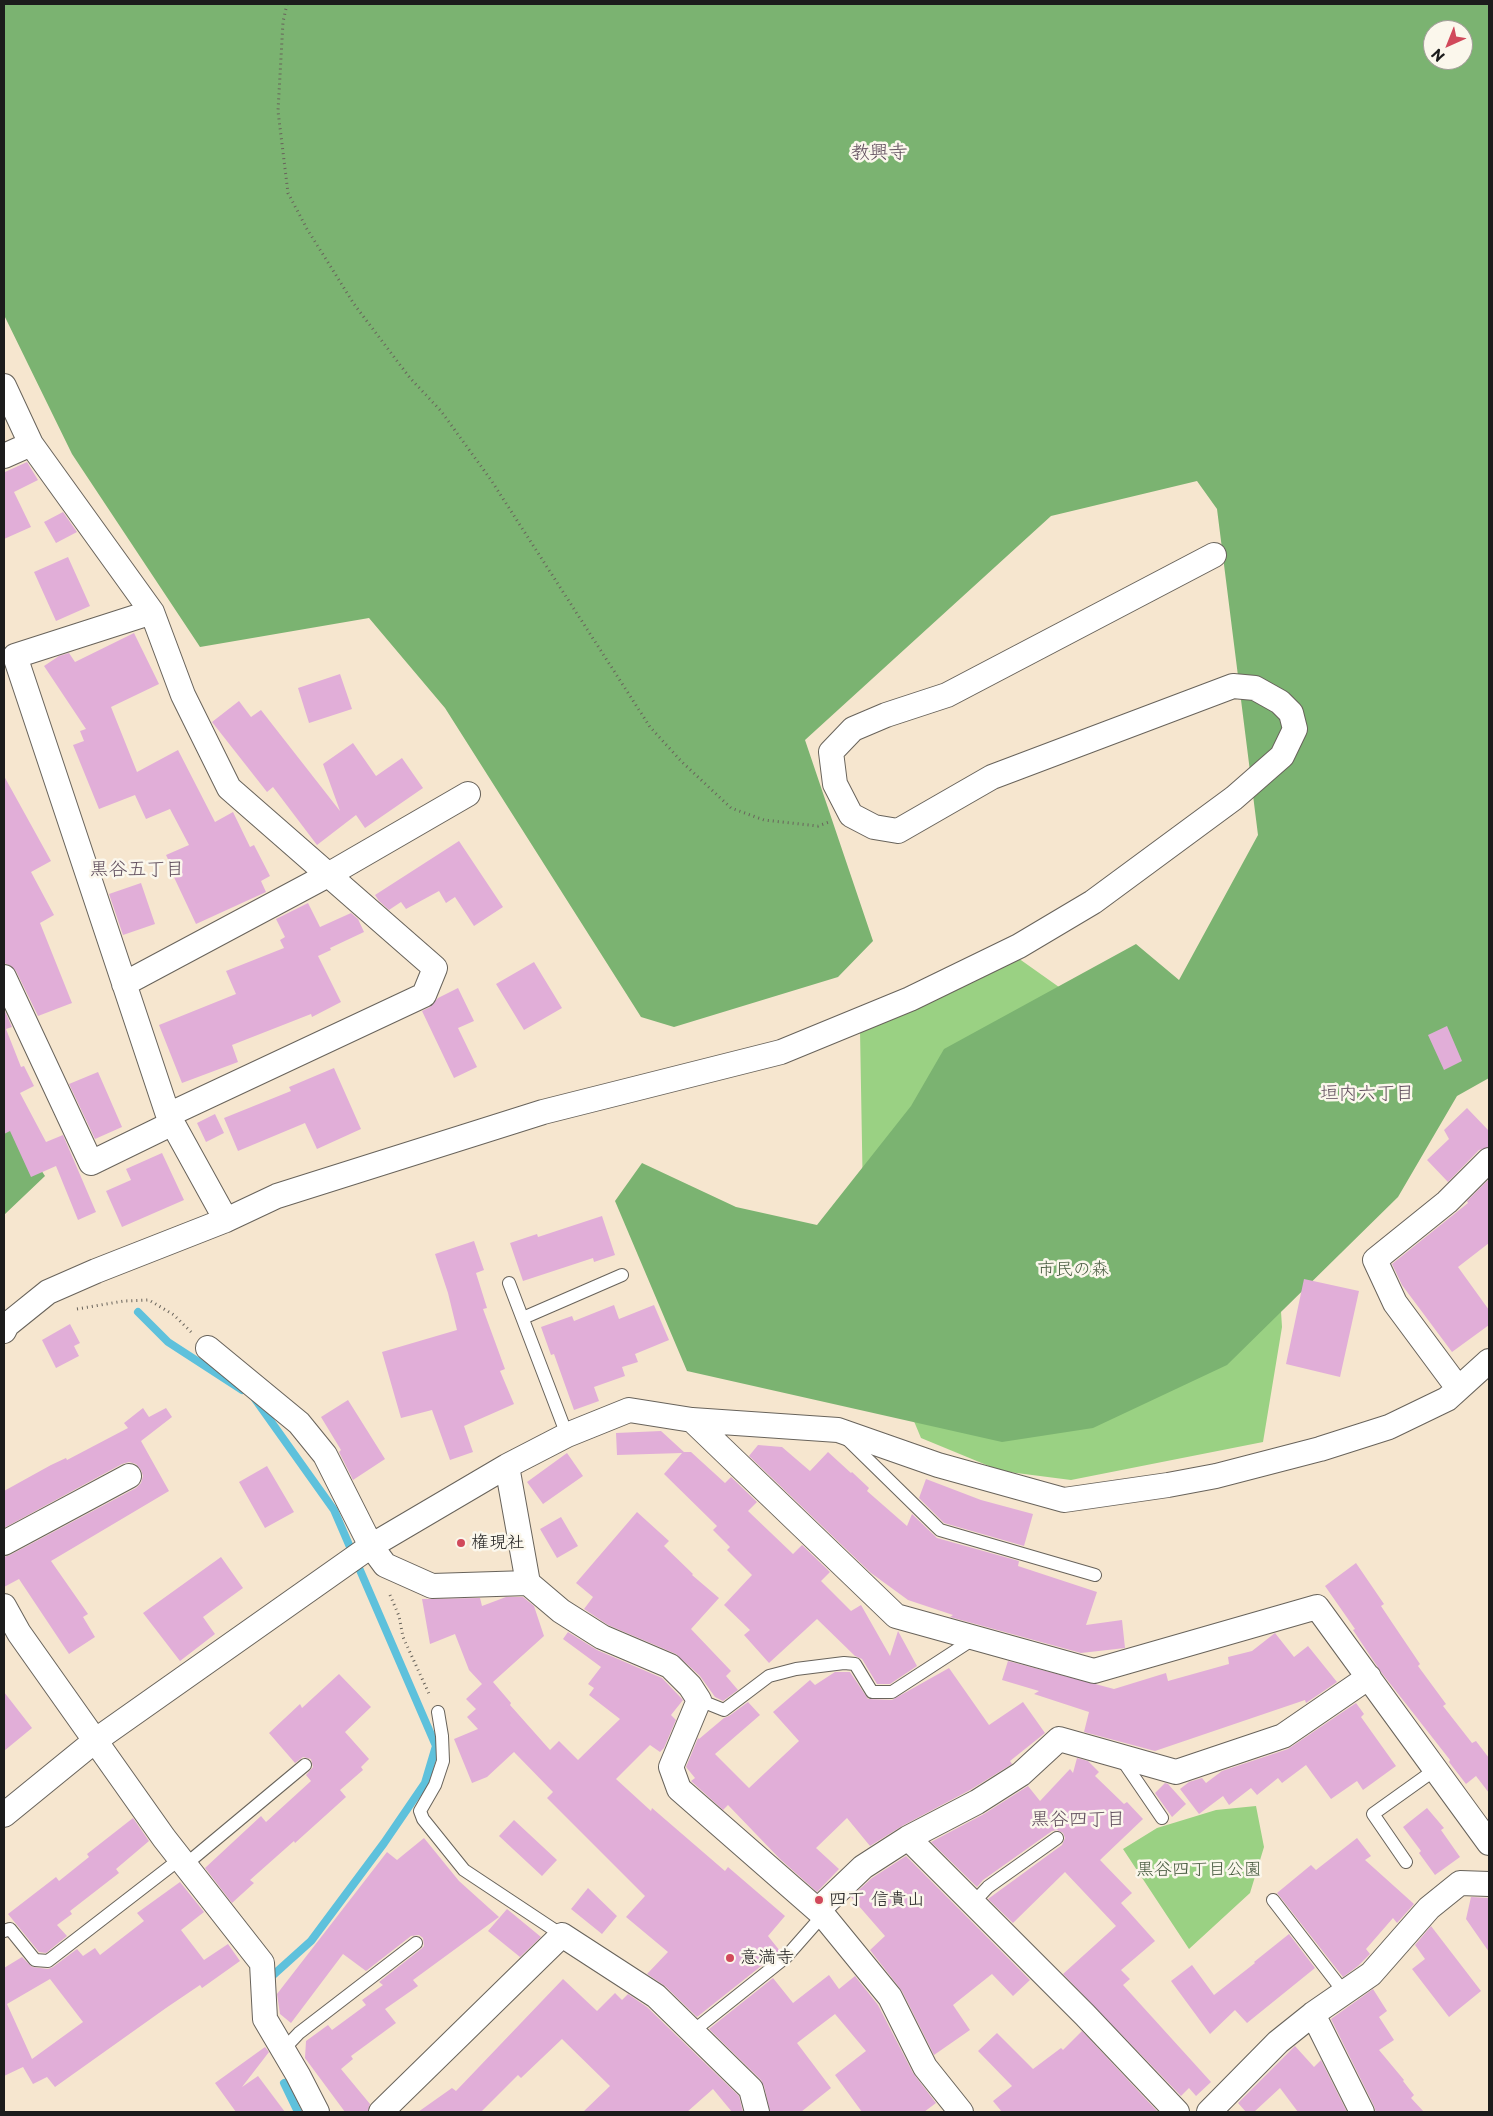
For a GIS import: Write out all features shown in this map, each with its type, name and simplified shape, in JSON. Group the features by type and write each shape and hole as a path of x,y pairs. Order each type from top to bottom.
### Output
{"street":[{"path":"4,386 31,444 152,612 183,695 229,788 436,968 424,995 170,1119 91,1163 4,977"},
{"path":"4,456 31,444"},
{"path":"5,1324 48,1292 226,1220 277,1196 543,1112 781,1052 910,999 1019,946 1093,902 1234,798 1282,756 1296,729 1291,713 1280,702 1255,688 1233,686 992,777 898,832 874,827 851,815 835,784 831,752 853,729 886,715 947,695 1214,555"},
{"path":"152,612 9,659 170,1119 226,1220"},
{"path":"124,984 328,875 468,794"},
{"path":"1458,1388 1395,1303 1375,1260 1447,1202 1489,1160"},
{"path":"208,1348 304,1429 325,1454 359,1554 432,1586 528,1583"},
{"path":"4,1815 96,1740 359,1554 508,1466 567,1435 629,1410 692,1420 838,1430 938,1465 1064,1500 1216,1476 1320,1449 1389,1427 1447,1399 1489,1361"},
{"path":"692,1420 896,1616 1094,1671 1317,1607 1489,1843"},
{"path":"508,1466 528,1583 561,1610 602,1637 670,1666 690,1686 699,1700 670,1767 679,1789 821,1912 890,1998 925,2067 961,2112"},
{"path":"4,1542 129,1476"},
{"path":"4,1606 19,1633 182,1862 262,1964 265,2019 317,2112"},
{"path":"821,1912 863,1867 908,1838 977,1802 1014,1778 1059,1739 1176,1772 1282,1736 1369,1677"},
{"path":"908,1838 1085,2015 1177,2112"},
{"path":"1218,2109 1278,2042 1313,2014 1372,1974 1429,1908 1460,1883 1489,1884"},
{"path":"381,2112 562,1935 656,1996 750,2089 757,2112"},
{"path":"1313,2014 1362,2112"}],"lane":[{"path":"523,1318 622,1275"},
{"path":"510,1283 567,1435"},
{"path":"838,1430 940,1530 1095,1575"},
{"path":"699,1700 724,1710 768,1676 796,1669 844,1664 855,1664 872,1692 892,1692 975,1638"},
{"path":"438,1712 443,1760 435,1785 420,1811 423,1819 464,1870 562,1935"},
{"path":"1120,1756 1162,1818"},
{"path":"4,1931 10,1929 35,1960 48,1961 182,1862 305,1765"},
{"path":"1406,1862 1373,1814 1436,1769"},
{"path":"973,1903 988,1888 1057,1838"},
{"path":"1273,1900 1344,1992"},
{"path":"692,2032 786,1957 821,1912"},
{"path":"283,2050 299,2033 416,1943"}],"path":[{"path":"287,4 283,22 278,111 288,194 307,229 354,304 410,378 441,411 491,480 650,727 682,762 731,808 764,820 818,826 851,815"},
{"path":"41,1298 52,1305 68,1310 124,1301 149,1300 174,1315 208,1348"},
{"path":"390,1595 399,1616 403,1637 438,1712"}],"green space":[{"path":"4,4 1489,4 1489,1078 1457,1096 1398,1197 1227,1365 1093,1428 1002,1442 687,1371 615,1201 642,1163 736,1207 817,1225 911,1106 944,1049 1136,944 1179,980 1258,835 1217,509 1197,481 1051,516 805,740 873,941 838,977 674,1027 641,1017 445,708 369,618 200,647 72,454 4,315"},
{"name":"市民の森","path":"1018,958 1186,1077 1276,1234 1282,1327 1263,1442 1071,1480 1001,1471 921,1438 873,1323 863,1201 860,1030"},
{"path":"4,1114 45,1176 4,1215"},
{"name":"黒谷四丁目公園","path":"1256,1806 1264,1847 1250,1893 1189,1949 1123,1849 1157,1828 1216,1810"}],"building":[{"path":"27,462 38,480 14,492 31,527 4,539 4,470 5,472"},
{"path":"63,512 77,532 56,543 44,522"},
{"path":"68,557 90,606 56,621 34,572"},
{"path":"134,633 159,684 111,707 137,772 178,750 215,822 233,812 250,847 254,845 270,876 261,881 266,892 196,924 172,873 174,872 166,855 189,845 170,809 146,819 135,795 99,809 73,745 84,741 80,731 86,729 44,666 59,656 69,653 75,662"},
{"path":"340,674 352,709 309,723 298,688"},
{"path":"239,701 251,717 261,710 340,811 323,764 353,743 376,776 402,758 423,788 365,828 356,815 317,845 273,787 267,792 212,722"},
{"path":"4,776 51,861 31,872 54,915 40,923 72,1003 38,1016 16,971 4,963"},
{"path":"459,841 503,907 474,926 455,897 446,903 439,891 406,909 401,902 389,910 379,901 375,895"},
{"path":"141,883 155,924 123,935 109,894"},
{"path":"308,903 320,927 351,913 358,919 364,932 330,948 331,950 318,956 341,1002 312,1017 311,1014 232,1045 238,1062 182,1083 159,1025 236,994 226,971 284,948 280,940 285,937 276,919"},
{"path":"534,962 562,1008 524,1030 496,984"},
{"path":"458,988 474,1021 458,1028 477,1067 454,1078 422,1011 430,1007 438,998"},
{"path":"4,1009 12,1027 6,1029 21,1067 24,1066 34,1086 20,1093 46,1142 63,1135 96,1212 78,1220 56,1166 31,1177 10,1131 4,1134"},
{"path":"1447,1026 1462,1061 1444,1070 1428,1035"},
{"path":"334,1068 361,1129 317,1149 305,1123 238,1151 224,1118 291,1091 289,1087"},
{"path":"98,1072 122,1127 95,1139 69,1084"},
{"path":"1467,1108 1489,1131 1489,1147 1479,1150 1448,1182 1427,1160 1449,1139 1444,1130"},
{"path":"215,1114 224,1133 206,1142 197,1123"},
{"path":"162,1153 184,1200 122,1227 106,1191 131,1180 126,1169"},
{"path":"1489,1179 1489,1243 1458,1267 1489,1310 1489,1325 1452,1352 1402,1285 1392,1264 1468,1203 1467,1201"},
{"path":"602,1216 615,1255 594,1262 593,1258 523,1281 510,1243 537,1234 538,1237"},
{"path":"474,1241 484,1270 476,1273 487,1308 483,1309 505,1369 500,1371 514,1404 464,1426 473,1452 450,1460 432,1410 401,1418 382,1352 457,1330 448,1293 435,1254"},
{"path":"1304,1279 1359,1291 1340,1377 1286,1364"},
{"path":"614,1305 619,1319 654,1305 669,1340 635,1354 638,1362 622,1367 625,1376 594,1387 599,1401 574,1410 554,1354 551,1355 541,1327 572,1316 574,1321"},
{"path":"70,1324 80,1343 74,1346 79,1356 56,1368 42,1340"},
{"path":"348,1400 385,1459 353,1480 339,1452 341,1450 321,1417"},
{"path":"143,1408 149,1417 166,1408 172,1417 141,1441 169,1491 51,1561 88,1614 83,1617 95,1637 69,1654 19,1579 4,1587 4,1557 136,1488 141,1483 143,1476 141,1470 136,1464 129,1462 122,1464 4,1528 4,1491 51,1465 66,1458 67,1460 128,1428 124,1423"},
{"path":"661,1431 684,1452 691,1452 725,1483 731,1477 757,1502 748,1511 793,1554 802,1545 830,1572 821,1581 851,1611 861,1605 890,1656 898,1631 917,1666 890,1684 877,1684 862,1659 855,1656 817,1619 769,1663 744,1635 750,1630 724,1605 752,1575 727,1550 730,1547 713,1530 717,1526 664,1474 682,1453 617,1455 616,1433"},
{"path":"758,1445 782,1447 810,1471 828,1452 852,1472 869,1488 867,1491 907,1526 912,1514 937,1538 1019,1561 1018,1566 1097,1592 1086,1625 1122,1620 1125,1648 1081,1653 950,1617 953,1615 908,1600 871,1573 749,1456"},
{"path":"567,1453 583,1476 543,1504 527,1482"},
{"path":"267,1466 294,1512 265,1528 239,1482"},
{"path":"926,1479 981,1500 1033,1514 1024,1546 944,1523 919,1498"},
{"path":"637,1512 669,1541 664,1546 692,1575 719,1598 691,1629 731,1671 726,1676 738,1690 723,1701 715,1697 700,1676 676,1654 608,1625 584,1609 593,1597 576,1583"},
{"path":"561,1517 578,1546 557,1558 540,1529"},
{"path":"221,1557 243,1588 203,1617 215,1634 180,1661 143,1613"},
{"path":"1356,1563 1384,1604 1381,1606 1420,1664 1418,1666 1446,1704 1443,1706 1472,1743 1476,1741 1489,1758 1489,1793 1476,1776 1466,1784 1449,1762 1450,1760 1381,1672 1353,1630 1355,1629 1325,1586"},
{"path":"506,1597 523,1597 534,1606 544,1636 493,1682 511,1703 510,1705 550,1750 559,1741 578,1760 620,1719 589,1695 594,1688 588,1684 601,1667 563,1639 568,1632 597,1650 662,1678 683,1700 671,1715 676,1720 664,1748 660,1752 650,1745 616,1779 651,1811 652,1808 725,1871 728,1867 785,1916 768,1936 780,1951 697,2017 665,1986 647,1974 668,1952 626,1917 645,1896 547,1798 553,1792 514,1752 487,1777 472,1783 454,1739 478,1729 467,1717 476,1709 466,1699 482,1684 469,1670 455,1634 430,1644 422,1599 480,1598 482,1606"},
{"path":"1275,1633 1294,1657 1308,1646 1337,1682 1306,1703 1305,1700 1155,1751 1084,1732 1089,1712 1034,1694 1039,1691 1002,1680 1008,1661 1114,1689 1166,1673 1168,1681 1229,1664 1228,1657 1252,1651"},
{"path":"949,1668 989,1725 1023,1702 1045,1733 1010,1761 1012,1764 970,1790 902,1826 870,1846 847,1818 816,1848 839,1869 817,1892 780,1859 728,1805 723,1810 691,1781 695,1778 686,1767 698,1738 748,1702 760,1715 715,1754 749,1788 799,1741 773,1712 810,1680 815,1685 835,1672 850,1672 868,1699 892,1700"},
{"path":"339,1674 371,1707 345,1732 369,1759 361,1767 363,1770 340,1790 346,1797 250,1880 254,1883 232,1903 205,1868 261,1816 266,1822 311,1781 306,1775 313,1767 311,1759 303,1757 295,1763 269,1733 300,1704 302,1708"},
{"path":"4,1692 32,1728 4,1751"},
{"path":"1356,1703 1364,1714 1361,1717 1396,1766 1363,1790 1357,1781 1331,1799 1306,1765 1282,1783 1278,1778 1257,1795 1251,1788 1229,1805 1223,1796 1199,1814 1180,1789 1189,1782 1202,1778 1206,1783 1222,1771 1288,1749"},
{"path":"1077,1758 1088,1761 1099,1772 1095,1776 1124,1804 1127,1802 1143,1819 1100,1860 1132,1893 1121,1903 1155,1941 1121,1970 1130,1979 1123,1985 1211,2082 1196,2096 1189,2088 1181,2096 1063,1974 1116,1926 1065,1872 1013,1923 988,1899 1062,1845 1065,1838 1063,1833 1057,1830 1052,1831 983,1880 977,1887 931,1842 984,1814 1028,1786 1040,1801 1070,1769 1073,1773"},
{"path":"1165,1783 1186,1804 1172,1817 1155,1793"},
{"path":"1427,1808 1444,1828 1441,1830 1460,1857 1435,1875 1419,1853 1421,1851 1403,1827"},
{"path":"133,1818 149,1841 116,1869 119,1873 70,1911 72,1914 57,1925 67,1936 46,1953 39,1952 8,1914 56,1877 59,1881 89,1857 87,1854"},
{"path":"514,1820 557,1860 542,1876 499,1836"},
{"path":"424,1838 459,1881 499,1917 413,1980 418,1986 385,2009 396,2023 351,2056 353,2059 341,2069 370,2104 368,2112 345,2112 305,2058 306,2041 328,2025 332,2030 366,2005 362,2000 383,1985 379,1982 424,1946 423,1938 419,1935 411,1936 366,1971 343,1954 291,2023 280,2014 277,1994 387,1852 397,1860"},
{"path":"1357,1838 1371,1856 1365,1860 1414,1904 1397,1923 1393,1918 1366,1949 1370,1954 1343,1977 1277,1893 1311,1865 1316,1870"},
{"path":"906,1856 1030,1980 1013,1996 992,1974 953,2005 970,2030 934,2055 902,1991 870,1950 885,1936 851,1897 872,1878"},
{"path":"180,1882 204,1912 181,1930 204,1960 228,1944 240,1961 202,1988 200,1985 166,2008 55,2087 47,2077 33,2084 23,2067 4,2076 4,1968 22,1957 32,1967 48,1969 77,1949 83,1956 95,1948 100,1955 144,1921 137,1913","holes":["50,1979 83,2022 32,2059 7,2004"]},
{"path":"588,1888 617,1916 602,1934 571,1909"},
{"path":"1471,1897 1489,1898 1489,1952 1466,1919"},
{"path":"507,1909 541,1937 520,1957 488,1931"},
{"path":"1431,1926 1481,1991 1449,2017 1412,1969 1425,1959 1415,1945"},
{"path":"1289,1934 1315,1968 1247,2023 1235,2010 1210,2034 1171,1981 1192,1965 1214,1995"},
{"path":"829,1975 839,1989 855,1976 878,2005 913,2073 936,2103 924,2112 862,2112 835,2075 866,2051 835,2014 797,2043 831,2088 801,2112 770,2112 761,2080 709,2029 773,1978 793,2003"},
{"path":"563,1979 597,2011 615,1993 622,2000 628,1994 647,2007 739,2096 743,2112 732,2112 713,2089 687,2112 583,2112 610,2086 562,2039 521,2078 518,2075 481,2112 418,2112 452,2088 456,2091"},
{"path":"1373,1989 1387,2011 1379,2017 1394,2040 1379,2050 1404,2080 1414,2095 1411,2098 1424,2112 1376,2112 1331,2019"},
{"path":"1082,2031 1158,2112 1002,2112 993,2101 1012,2086 978,2051 997,2033 1033,2069 1061,2048 1063,2050"},
{"path":"1295,2046 1314,2067 1321,2060 1347,2112 1298,2112 1280,2088 1254,2112 1246,2112 1238,2103"},
{"path":"265,2047 269,2052 242,2087 258,2076 285,2112 236,2112 215,2083"}],"waterway":[{"path":"138,1312 168,1342 242,1390"},
{"path":"255,1399 334,1510 436,1746 425,1783 384,1843 311,1941 271,1977"},
{"path":"284,2083 298,2112"}],"place":[{"name":"権現社","path":"461,1543"},
{"name":"四丁 信貴山","path":"819,1900"},
{"name":"意満寺","path":"730,1958"}],"district":[{"name":"教興寺","path":"879,153"},
{"name":"黒谷五丁目","path":"137,870"},
{"name":"垣内六丁目","path":"1367,1094"},
{"name":"黒谷四丁目","path":"1078,1820"}]}
